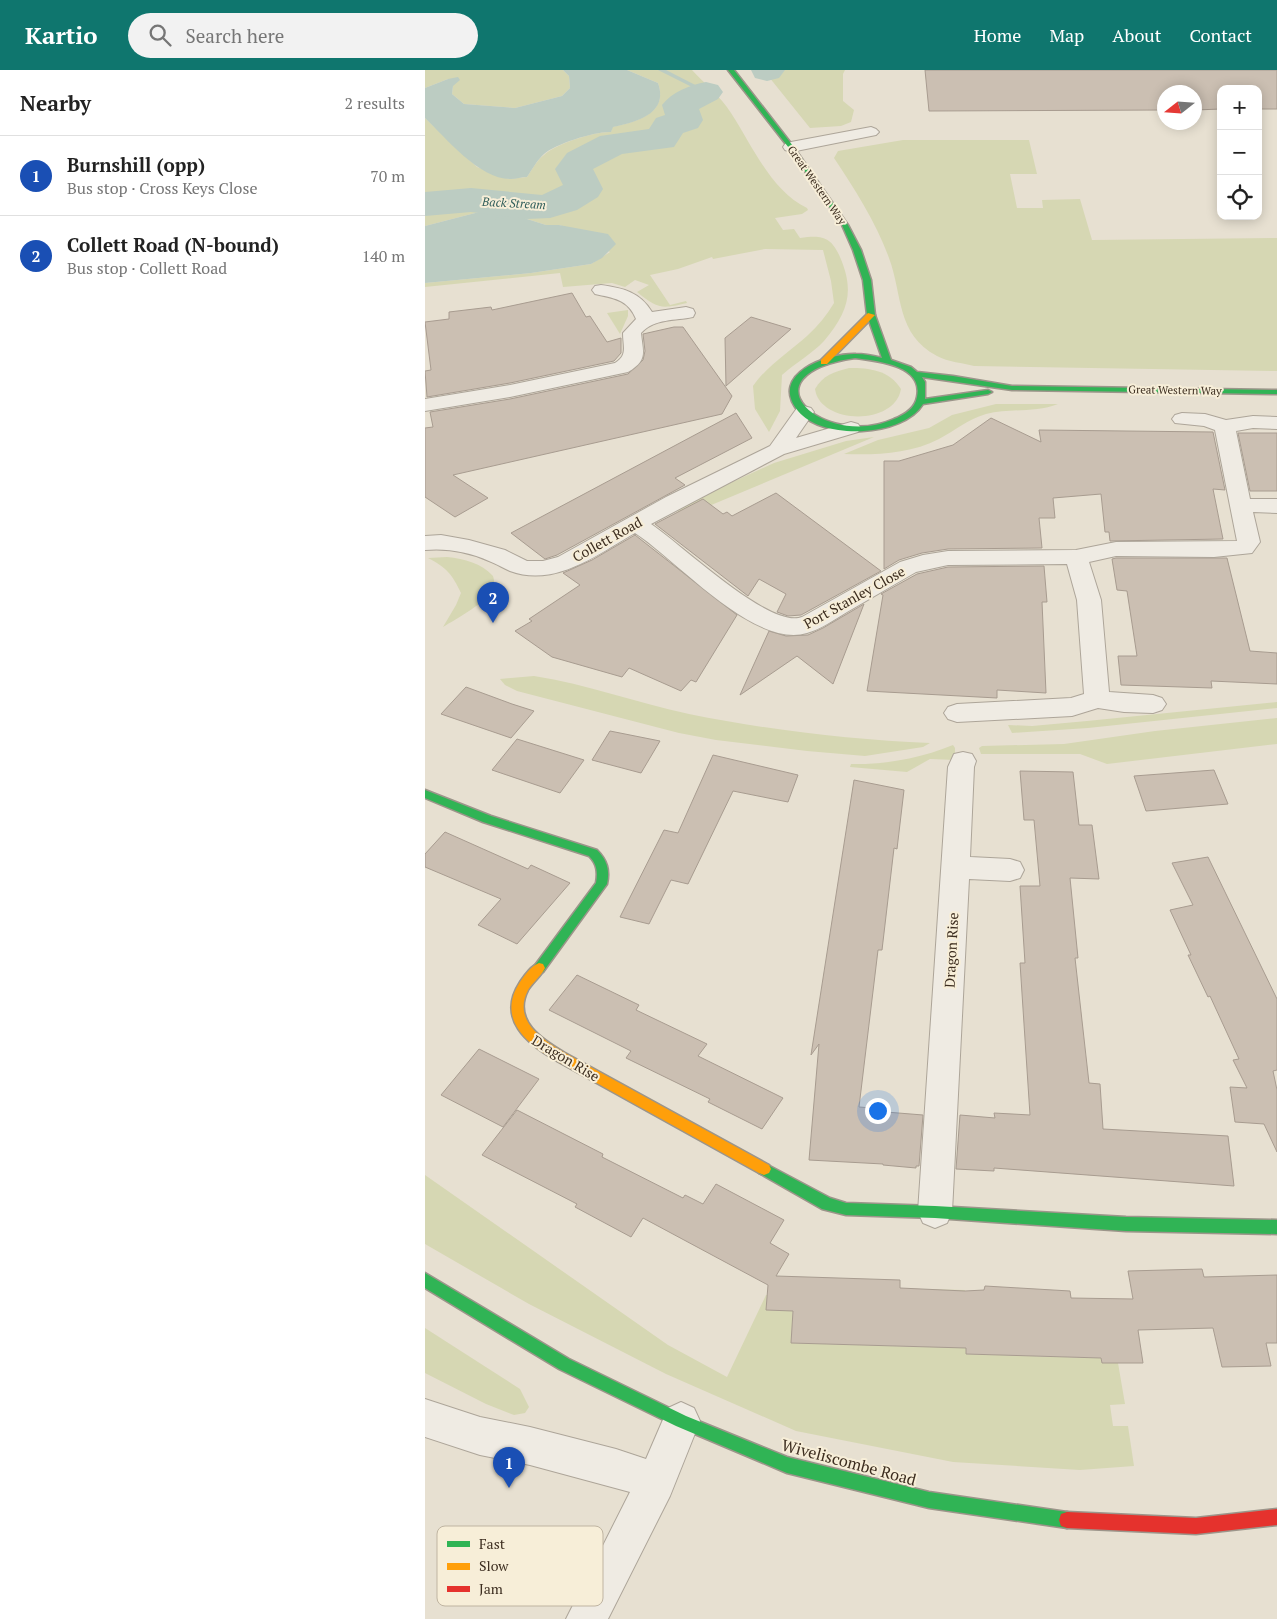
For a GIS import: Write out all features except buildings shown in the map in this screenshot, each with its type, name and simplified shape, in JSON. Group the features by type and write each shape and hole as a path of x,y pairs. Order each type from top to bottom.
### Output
{"street":[{"name":"Great Western Way","path":"731,70 791,148 845,225 867,280 871,315 887,360"},
{"path":"791,148 871,132"},
{"path":"601,290 617,292 635,300 641,307 645,319"},
{"path":"425,405 510,391 621,368 632,361 635,355 633,333 639,324 645,319 686,313"},
{"path":"824,362 871,315"},
{"path":"855,356 887,360 903,366 915,374 921,383 923,393 921,402 911,414 895,422 874,427 851,428 817,420 804,412 796,401 794,390 798,379 809,369 824,362 855,356"},
{"name":"Great Western Way","path":"915,374 1012,388 1277,392"},
{"name":"Great Western Way","path":"921,402 1012,388"},
{"name":"Collett Road","path":"777,450 804,412"},
{"path":"1181,419 1205,420 1225,426 1253,422 1275,423"},
{"name":"Port Stanley Close","path":"635,523 729,596 774,623 791,628 811,623 908,567 923,562 948,558 1076,557 1116,549 1213,550 1244,548 1249,542 1225,426"},
{"name":"Collett Road","path":"426,539 483,550 521,567 551,567 566,562 635,523 777,450 851,428"},
{"path":"1240,505 1277,506"},
{"path":"1076,557 1089,600 1097,699"},
{"path":"957,713 1072,706 1097,699 1124,704 1153,704"},
{"name":"Dragon Rise","path":"935,1212 961,767 963,761"},
{"name":"Dragon Rise","path":"425,794 455,808 593,853 602,863 604,877 601,884 522,990 518,1003 518,1016 525,1032 537,1043 827,1204 846,1209 935,1212 1126,1224 1277,1228"},
{"path":"955,867 1009,870"},
{"name":"Wiveliscombe Road","path":"425,1280 564,1364 681,1422 787,1465 929,1500 1069,1520 1196,1526 1277,1517"},
{"path":"425,1418 480,1436 530,1446 616,1468 656,1482"},
{"path":"603,1586 656,1482 681,1422"},
{"path":"586,1619 593,1606"}],"green space":[{"path":"425,70 563,70 569,76 570,88 562,96 515,108 464,104 452,94 453,86 448,79 425,88"},
{"path":"627,70 692,70 727,107 773,179 794,200 807,208 808,210 802,214 775,218 783,230 794,229 800,238 825,238 837,250 845,269 848,291 844,311 824,341 782,375 780,411 769,432 755,409 753,386 771,366 815,328 834,303 831,281 823,250 765,249 713,259 712,257 678,269 650,275 670,305 686,301 687,303 665,307 655,305 637,292 649,285 635,280 625,287 612,283 563,287 560,273 425,287 425,283 531,273 591,264 610,252 560,225 546,225 506,211 483,211 425,226 425,118 477,167 509,179 527,177 541,157 549,151 586,136 611,132 612,127 640,119 654,109 659,102 658,83"},
{"path":"766,70 845,70 843,74 843,101 854,110 851,122 841,126 810,128 769,77"},
{"path":"903,140 1029,140 1037,174 1010,174 1017,208 1043,208 1042,200 1080,199 1092,240 1277,238 1277,371 974,366 937,356 914,337 907,325 884,245 865,206 834,158 838,151"},
{"path":"628,310 628,316 620,334 607,313"},
{"path":"849,368 878,371 891,378 901,389 896,401 886,410 872,415 843,415 830,409 820,401 815,389 829,375"},
{"path":"996,404 1058,404 1040,409 986,414 973,419 939,439 905,451 880,454 844,454 878,440 929,428 952,415"},
{"path":"874,437 673,521 678,511 702,496 774,463 846,441"},
{"path":"447,557 466,560 483,568 493,576 494,587 485,599 443,627 461,593 448,572 428,558"},
{"path":"534,676 554,679 689,714 749,725 840,737 930,743 923,747 865,756 716,740 679,733 517,691 505,685 500,679"},
{"path":"1277,702 1277,708 1088,728 1012,733 1008,725 1032,726"},
{"path":"1277,718 1277,744 1107,764 1080,754 981,754 979,748 982,746 1064,744 1155,731"},
{"path":"953,745 955,748 955,760 930,759 907,772 850,767 851,764 903,760"},
{"path":"425,1175 668,1345 727,1377 766,1295 794,1292 791,1343 923,1347 923,1289 965,1290 966,1354 1099,1358 1118,1363 1125,1404 1110,1405 1113,1426 1128,1426 1134,1466 1080,1470 953,1462 796,1431 666,1374 529,1304 425,1244"},
{"path":"425,1328 520,1389 529,1407 525,1413 514,1415 486,1404 425,1373"}],"shaded area":[{"path":"563,70 627,70 658,83 659,102 648,115 613,127 611,132 586,136 549,150 539,159 527,177 513,179 487,173 464,156 425,118 425,88 448,79 458,77 460,80 453,86 452,94 464,104 515,108 562,96 570,88 569,76"},
{"path":"483,211 516,213 546,225 559,225 608,234 616,244 602,258 591,264 531,273 425,283 425,226"}],"waterway":[{"path":"661,70 706,92"},
{"name":"Back Stream","path":"425,204 471,200 542,207 559,203 584,189 574,169 580,161 613,144 661,139 669,126 685,120 680,105 706,92"},
{"path":"498,219 522,205"}],"traffic: fast":[{"path":"731,70 791,147 845,225 857,250 867,280 871,315 887,360"},
{"path":"855,356 897,364 916,375 921,382 922,392 916,408 902,419 891,424 866,428 840,427 828,424 804,412 796,399 795,388 798,379 804,372 824,362 855,356"},
{"path":"914,374 953,378 1012,388 1277,392"},
{"path":"921,402 988,392"},
{"path":"425,794 487,819 593,853 601,863 603,871 601,884 539,968"},
{"path":"764,1169 827,1204 846,1209 935,1212 1126,1224 1277,1227"},
{"path":"425,1280 564,1364 681,1421 787,1465 929,1500 1067,1520"}],"traffic: slow":[{"path":"824,362 871,315"},
{"path":"539,968 522,990 518,1002 518,1013 521,1022 533,1039 561,1057 764,1169"}],"traffic: jam":[{"path":"1067,1520 1196,1526 1277,1517"}],"place":[{"name":"Collett Road (N-bound)","path":"493,623"},
{"name":"Burnshill (opp)","path":"509,1488"}]}
